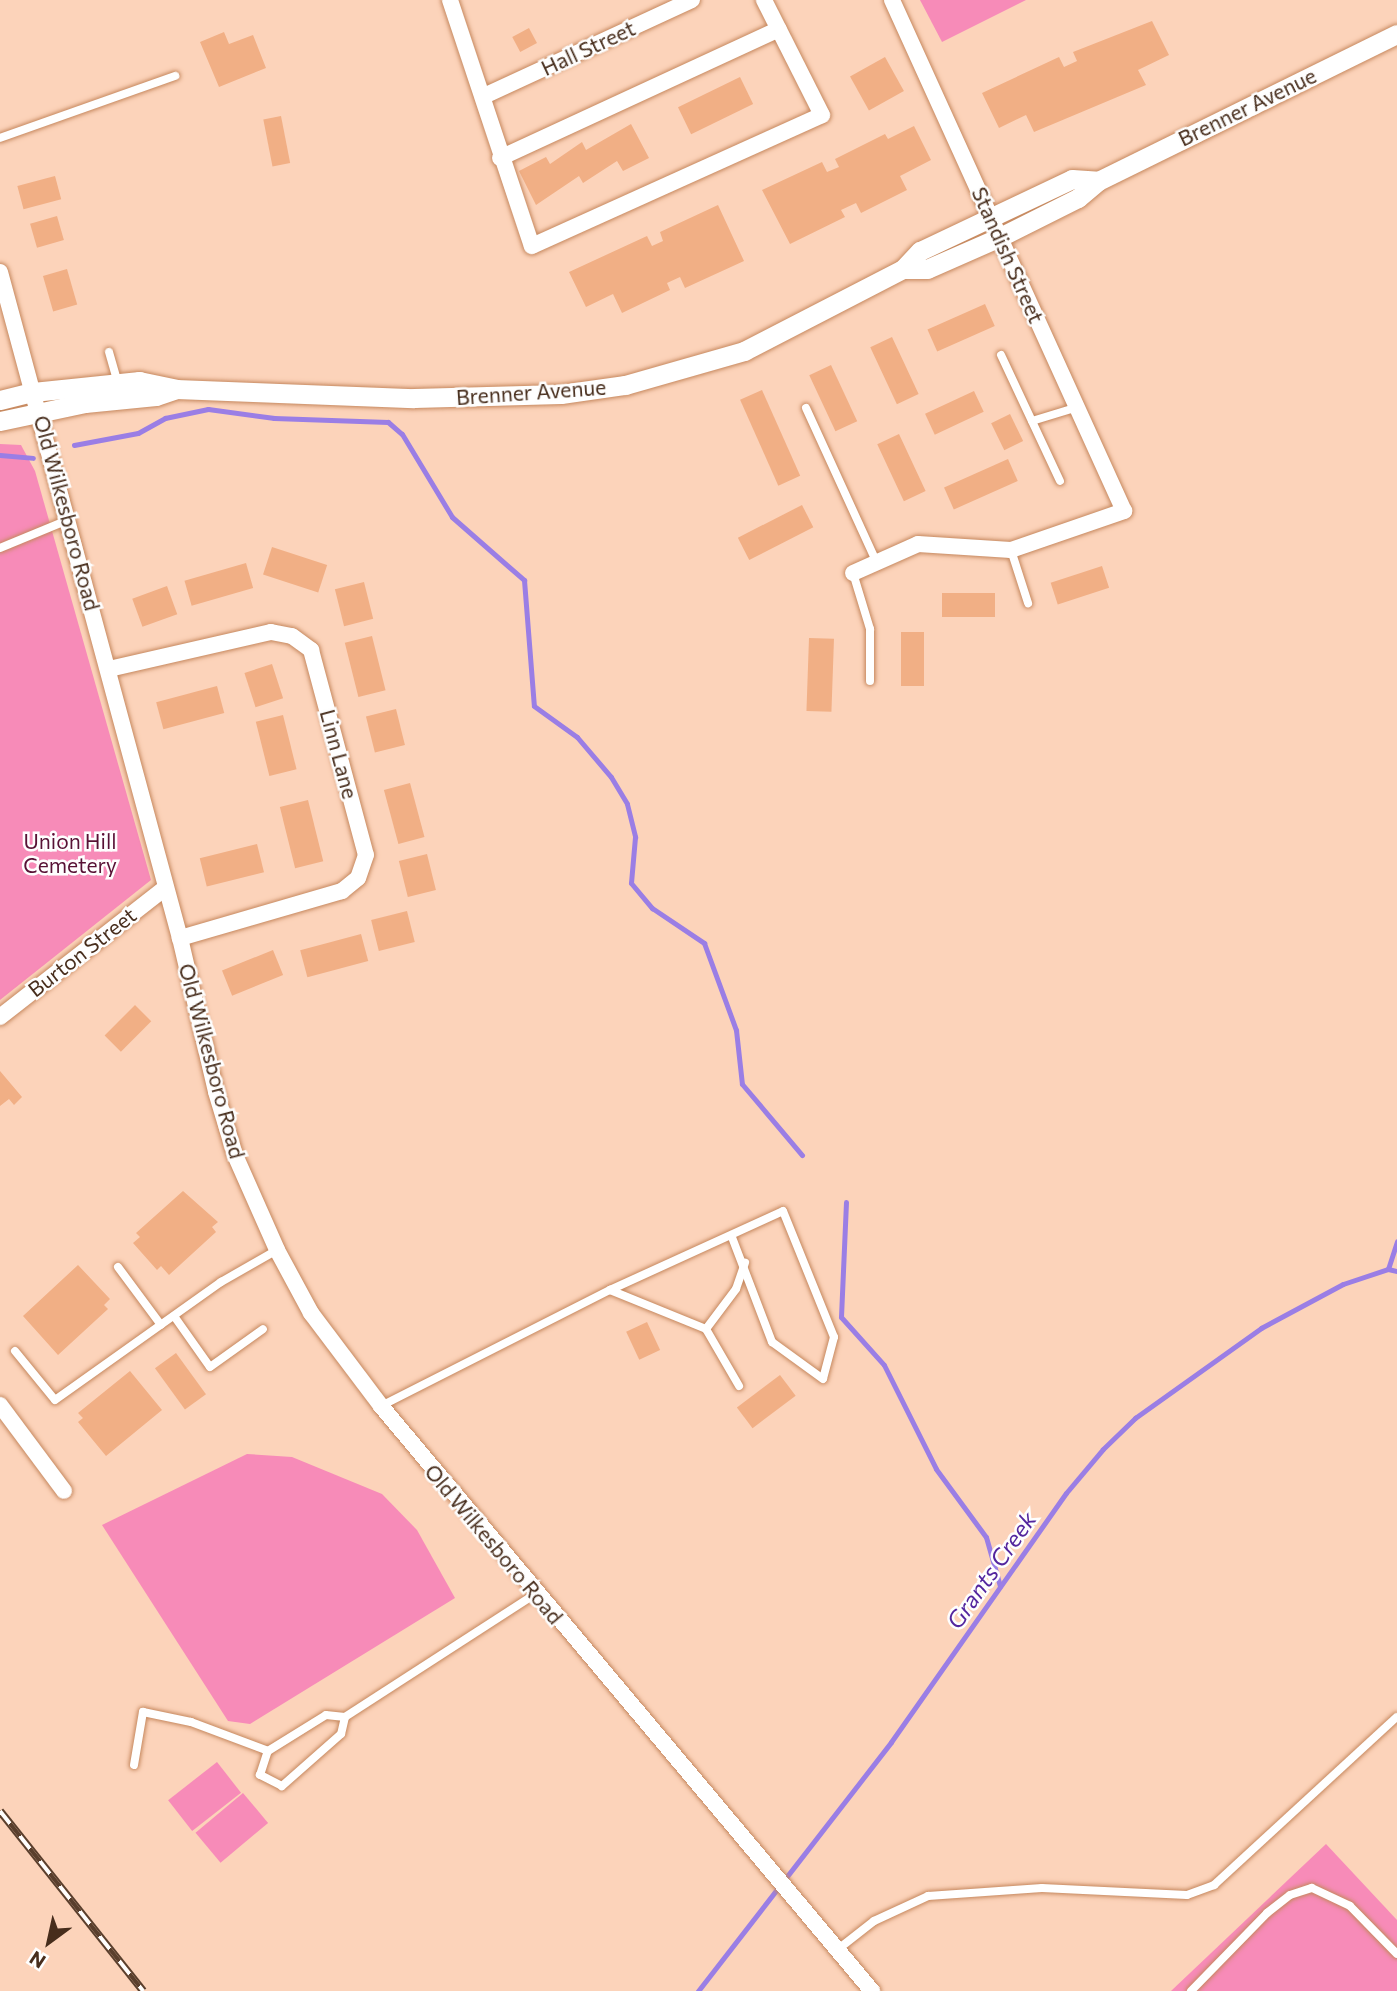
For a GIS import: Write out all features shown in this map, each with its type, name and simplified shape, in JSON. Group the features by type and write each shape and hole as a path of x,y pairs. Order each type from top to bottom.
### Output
{"street":[{"path":"450,0 484,96 500,158 532,246 822,115 764,0"},
{"name":"Hall Street","path":"484,96 692,0"},
{"name":"Standish Street","path":"892,0 1124,511 1011,550"},
{"path":"500,158 779,29"},
{"name":"Brenner Avenue","path":"903,269 927,269 1000,237 1078,198 1098,181 1397,34"},
{"name":"Brenner Avenue","path":"0,400 33,392 153,380 176,389 414,398 561,394 625,385 744,351 903,269 920,251 1072,179 1098,181"},
{"name":"Old Wilkesboro Road","path":"0,272 70,519 235,1155 277,1250 311,1313 381,1406 535,1594 872,1991"},
{"name":"Brenner Avenue","path":"0,421 156,396 176,389"},
{"path":"853,573 918,544 1011,550"},
{"name":"Linn Lane","path":"109,669 271,632 302,643 311,650 366,855 358,878 342,891 180,938"},
{"name":"Burton Street","path":"0,1017 165,888"},
{"path":"0,1405 64,1491"}],"lane":[{"path":"0,138 175,75"},
{"path":"109,352 118,383"},
{"path":"1002,355 1060,481"},
{"path":"1032,421 1078,407"},
{"path":"806,408 877,563"},
{"path":"0,548 70,519"},
{"path":"1011,550 1028,603"},
{"path":"853,573 870,629 870,681"},
{"path":"381,1406 610,1290 732,1237 783,1211 834,1337 823,1379 772,1342 746,1263 732,1237"},
{"path":"15,1351 55,1400 174,1316 277,1250"},
{"path":"706,1329 736,1289 746,1263"},
{"path":"118,1267 161,1325"},
{"path":"610,1290 706,1329 739,1386"},
{"path":"174,1316 210,1367 263,1329"},
{"path":"345,1717 341,1734 282,1786 260,1775 268,1751 326,1715 345,1717 535,1594"},
{"path":"134,1765 144,1712 191,1722 268,1751"},
{"path":"837,1950 874,1921 928,1896 1041,1888 1187,1895 1214,1885 1397,1717"},
{"path":"1191,1991 1267,1913 1290,1895 1312,1888 1350,1906 1397,1954"}],"green space":[{"path":"920,0 1026,0 942,42"},
{"name":"Union Hill Cemetery","path":"0,444 21,445 35,471 151,880 0,1000"},
{"path":"247,1454 292,1457 382,1494 417,1530 455,1598 250,1724 228,1721 102,1525"},
{"path":"217,1762 241,1793 192,1831 168,1800"},
{"path":"243,1793 268,1823 221,1863 196,1833"},
{"path":"1326,1844 1397,1920 1397,1991 1171,1991"}],"building":[{"path":"1152,21 1169,55 1138,70 1146,85 1034,132 1026,115 999,128 982,93 1059,57 1064,67 1077,61 1073,52"},
{"path":"529,28 537,43 520,52 512,37"},
{"path":"224,32 229,44 253,35 266,68 219,87 200,42"},
{"path":"885,57 904,91 869,111 850,76"},
{"path":"740,77 753,104 691,134 678,107"},
{"path":"281,116 290,163 272,167 263,119"},
{"path":"631,124 649,158 623,171 617,161 583,183 579,176 536,205 519,171 546,157 550,164 582,142 586,150"},
{"path":"914,126 931,160 900,176 907,190 861,213 856,203 841,210 845,217 790,244 762,190 822,162 827,172 839,167 835,159 885,134 888,139"},
{"path":"55,176 61,199 24,209 17,186"},
{"path":"718,205 744,261 685,288 680,277 667,283 670,290 622,313 613,294 586,307 569,272 647,236 652,246 663,241 660,232"},
{"path":"57,216 64,240 37,248 30,224"},
{"path":"67,269 77,305 53,311 43,276"},
{"path":"985,304 995,326 937,352 927,330"},
{"path":"892,337 919,394 897,404 870,347"},
{"path":"831,365 857,421 835,431 809,375"},
{"path":"762,390 800,476 778,486 740,400"},
{"path":"974,391 984,412 935,435 925,414"},
{"path":"1010,414 1023,441 1004,450 991,423"},
{"path":"899,434 926,491 904,501 877,444"},
{"path":"1008,459 1018,481 954,509 944,487"},
{"path":"802,505 813,527 749,560 738,538"},
{"path":"272,547 327,565 318,593 263,575"},
{"path":"246,563 253,588 192,606 184,581"},
{"path":"1102,566 1109,588 1058,605 1051,583"},
{"path":"364,582 373,619 344,626 335,589"},
{"path":"167,586 177,614 142,627 132,599"},
{"path":"942,593 995,593 995,617 942,617"},
{"path":"901,632 924,632 924,686 901,686"},
{"path":"372,636 386,690 358,697 345,643"},
{"path":"809,638 834,639 831,712 806,711"},
{"path":"272,664 283,698 256,707 244,673"},
{"path":"217,686 224,713 163,729 156,702"},
{"path":"396,709 405,745 375,752 366,716"},
{"path":"283,715 297,769 269,776 256,722"},
{"path":"410,783 424,837 398,844 384,790"},
{"path":"308,800 323,861 295,868 280,807"},
{"path":"257,844 264,872 207,886 200,858"},
{"path":"427,854 436,890 408,897 399,861"},
{"path":"407,911 415,942 379,951 371,920"},
{"path":"361,934 368,961 307,977 300,950"},
{"path":"273,950 283,975 232,996 222,971"},
{"path":"135,1005 151,1021 121,1052 105,1035"},
{"path":"0,1071 22,1097 14,1105 9,1099 0,1106"},
{"path":"183,1191 218,1222 212,1227 216,1232 169,1275 161,1266 157,1270 133,1243 140,1237 136,1233"},
{"path":"78,1265 110,1299 104,1305 108,1309 58,1355 23,1316"},
{"path":"647,1322 660,1350 639,1360 626,1332"},
{"path":"176,1353 206,1394 185,1410 155,1368"},
{"path":"130,1371 162,1410 106,1456 78,1422 83,1418 78,1413"},
{"path":"780,1375 796,1396 753,1428 737,1407"}],"waterway":[{"path":"74,445 138,433 165,418 208,409 274,418 388,422 402,434 452,517 524,580 534,706 577,737 611,777 627,804 635,837 631,883 652,908 704,943 736,1030 742,1084 802,1155"},
{"path":"0,455 33,458"},
{"path":"846,1202 841,1317 884,1365 936,1469 986,1537 1000,1586"},
{"path":"1388,1269 1397,1241"},
{"name":"Grants Creek","path":"698,1991 891,1742 1066,1493 1103,1449 1135,1418 1261,1328 1343,1284 1388,1269 1397,1271"}],"railway":[{"path":"0,1811 143,1991"}]}
